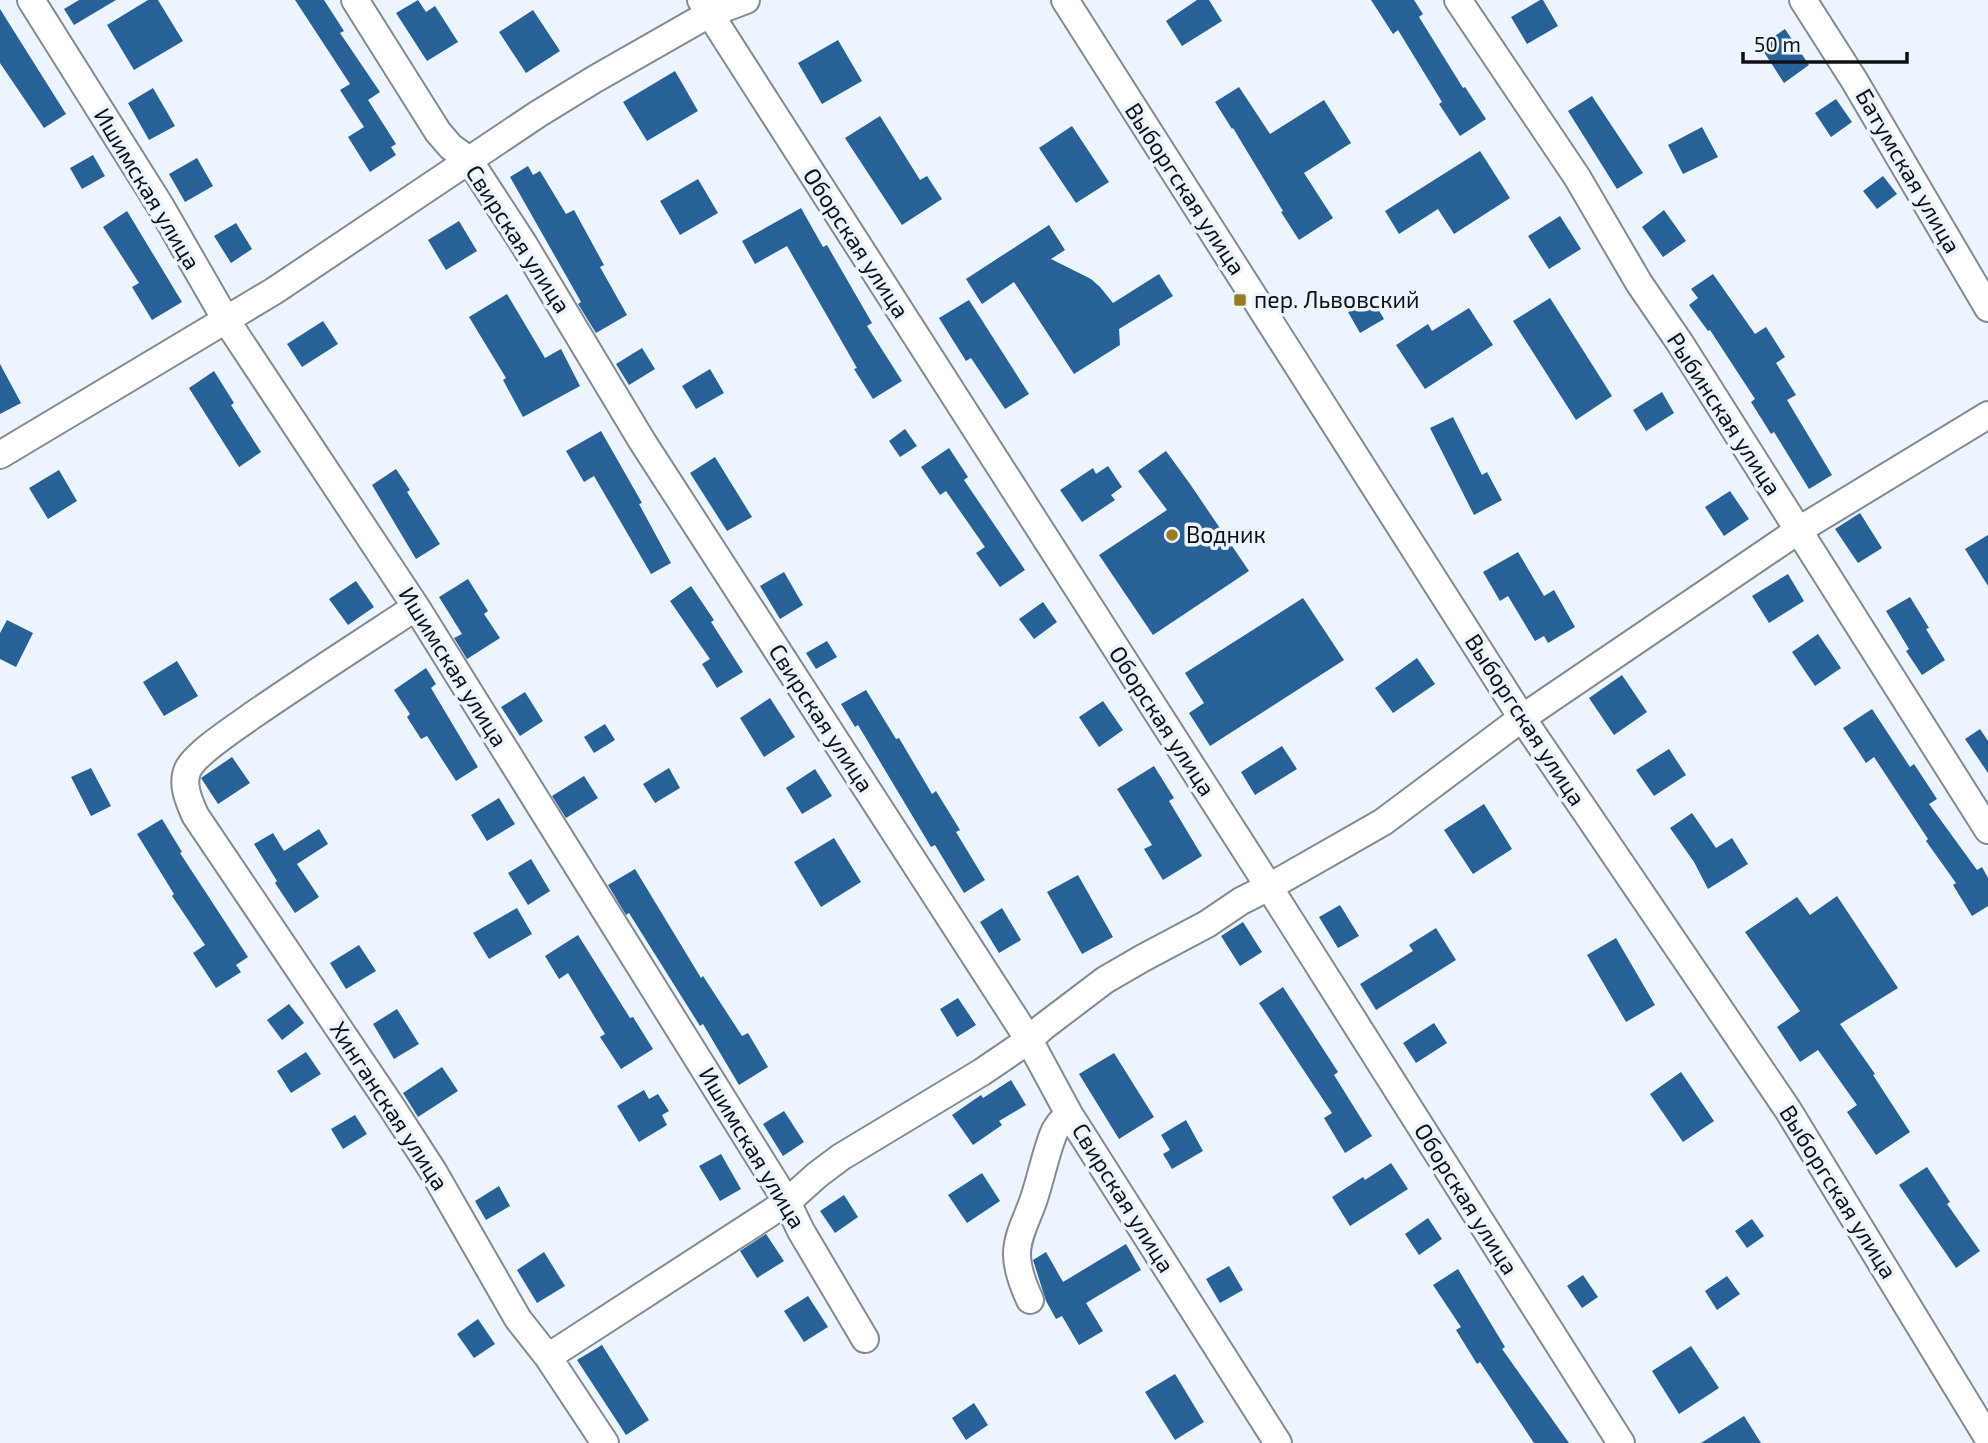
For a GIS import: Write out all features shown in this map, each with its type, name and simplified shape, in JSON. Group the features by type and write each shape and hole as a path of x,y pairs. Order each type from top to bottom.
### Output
{"street":[{"name":"Ишимская улица","path":"31,0 160,207 226,320 416,607 787,1202 801,1231 865,1339"},
{"name":"Свирская улица","path":"355,0 438,132 451,147 469,160 523,243 642,441 1030,1041 1069,1114 1278,1443"},
{"path":"0,455 286,284 469,160 705,7 747,0"},
{"name":"Выборгская улица","path":"1065,0 1522,719 1788,1110 1988,1438"},
{"name":"Рыбинская улица","path":"1458,0 1577,177 1639,283 1986,822"},
{"name":"Батумская улица","path":"1803,0 1854,80 1988,308"},
{"name":"Оборская улица","path":"705,7 1269,887 1621,1443"},
{"path":"548,1357 787,1202 841,1157 1030,1041 1054,1018 1105,981 1383,822 1522,719 1799,530 1988,415"},
{"name":"Хинганская улица","path":"416,607 220,738 190,766 185,778 187,797 195,815 433,1171 518,1319 548,1357 605,1443"},
{"path":"1030,1300 1018,1268 1017,1251 1053,1134 1059,1123 1069,1114"}],"building":[{"path":"79,0 116,0 74,25 64,9"},
{"path":"148,0 158,0 183,41 134,70 107,25"},
{"path":"295,0 324,0 344,31 340,33 380,92 368,100 396,144 391,147 396,155 370,172 348,137 364,127 340,90 350,84"},
{"path":"418,0 426,12 435,6 458,42 427,61 396,13"},
{"path":"1197,0 1209,0 1222,21 1182,46 1166,21"},
{"path":"1371,0 1414,0 1423,14 1419,17 1463,88 1465,87 1486,119 1460,136 1398,30 1393,34"},
{"path":"1543,0 1558,26 1527,44 1511,17"},
{"path":"0,9 66,114 44,128 0,63"},
{"path":"533,10 560,51 526,73 499,32"},
{"path":"1785,29 1809,65 1784,83 1760,46"},
{"path":"838,40 862,81 822,104 798,63"},
{"path":"675,71 698,111 647,141 623,102"},
{"path":"1239,87 1270,134 1324,100 1351,143 1304,173 1333,218 1299,240 1215,102"},
{"path":"153,88 175,126 149,140 128,103"},
{"path":"1592,96 1643,173 1617,189 1568,111"},
{"path":"1836,99 1852,122 1831,137 1815,113"},
{"path":"880,116 920,180 927,176 942,199 902,225 845,138"},
{"path":"1072,126 1109,182 1076,203 1039,148"},
{"path":"1702,127 1718,157 1683,174 1668,145"},
{"path":"1480,151 1510,198 1454,234 1438,209 1399,234 1385,211"},
{"path":"93,155 105,176 82,189 70,168"},
{"path":"197,158 213,186 185,202 169,174"},
{"path":"528,166 533,175 540,171 566,214 574,210 604,265 600,267 627,315 596,333 510,177"},
{"path":"1883,176 1897,194 1877,209 1863,191"},
{"path":"698,179 718,213 680,235 660,201"},
{"path":"801,208 823,247 827,245 872,323 867,326 902,381 873,399 787,246 755,264 742,241"},
{"path":"1664,210 1686,241 1663,257 1642,227"},
{"path":"127,211 182,302 152,320 132,287 139,283 103,227"},
{"path":"1560,216 1581,249 1549,269 1528,236"},
{"path":"459,221 477,251 446,270 428,240"},
{"path":"236,223 252,249 231,263 214,236"},
{"path":"1049,225 1065,250 1051,259 1091,279 1113,303 1159,274 1173,296 1119,329 1120,345 1074,374 1014,282 982,304 966,279"},
{"path":"1713,274 1755,334 1766,327 1785,357 1776,363 1796,395 1787,400 1832,475 1809,489 1774,432 1771,434 1751,402 1755,399 1710,330 1708,331 1689,305 1698,298 1691,289"},
{"path":"507,294 545,358 561,349 580,386 523,417 503,380 506,378 469,317"},
{"path":"1371,297 1384,319 1360,333 1348,312"},
{"path":"1550,298 1612,396 1576,420 1513,321"},
{"path":"969,300 1029,394 1005,409 971,358 966,361 939,318"},
{"path":"1469,308 1493,345 1425,389 1396,345 1428,324 1432,331"},
{"path":"323,321 338,344 302,367 287,344"},
{"path":"642,348 655,369 629,385 616,364"},
{"path":"0,364 21,403 0,414"},
{"path":"710,369 724,393 696,409 682,386"},
{"path":"214,371 234,403 231,405 261,452 239,467 189,388"},
{"path":"1662,392 1674,413 1646,431 1633,410"},
{"path":"1453,417 1482,475 1487,472 1502,500 1474,515 1430,428"},
{"path":"905,429 917,446 900,457 889,441"},
{"path":"601,431 642,503 639,504 671,563 651,574 594,476 584,482 566,451"},
{"path":"949,448 968,477 964,480 1025,570 1000,587 976,553 985,547 946,491 940,495 921,467"},
{"path":"1166,451 1249,571 1153,635 1099,555 1167,510 1138,471"},
{"path":"715,457 752,517 727,531 690,473"},
{"path":"1108,466 1122,487 1111,495 1115,500 1082,522 1060,490 1093,468 1096,474"},
{"path":"396,469 410,490 407,492 440,544 416,559 372,485"},
{"path":"59,470 77,501 48,519 29,488"},
{"path":"1730,491 1749,519 1724,536 1705,507"},
{"path":"1860,513 1882,548 1858,563 1835,529"},
{"path":"1988,535 1988,586 1965,549"},
{"path":"1518,552 1544,596 1554,590 1575,627 1548,643 1544,636 1535,641 1508,596 1500,601 1483,572"},
{"path":"784,572 803,605 780,619 760,586"},
{"path":"1788,574 1804,601 1769,623 1752,596"},
{"path":"468,579 488,611 484,614 500,638 467,659 454,638 462,634 439,597"},
{"path":"356,581 374,607 348,625 329,599"},
{"path":"691,586 743,672 717,688 702,664 710,659 670,601"},
{"path":"1910,597 1945,660 1922,675 1906,651 1909,649 1886,611"},
{"path":"1303,598 1344,660 1210,746 1189,713 1204,703 1185,673"},
{"path":"1043,602 1057,622 1034,639 1019,619"},
{"path":"7,620 33,633 16,667 0,659 0,633"},
{"path":"1818,634 1841,668 1815,686 1792,652"},
{"path":"827,641 837,657 816,669 806,653"},
{"path":"1417,658 1435,684 1393,713 1375,688"},
{"path":"177,661 198,696 164,716 143,682"},
{"path":"426,668 436,684 431,688 478,767 456,781 427,736 421,739 407,717 410,714 394,690"},
{"path":"1622,675 1647,712 1614,735 1589,698"},
{"path":"866,690 896,739 899,738 932,794 936,791 960,830 956,832 985,880 964,893 935,845 931,847 858,725 855,727 841,704"},
{"path":"525,692 543,721 520,736 501,707"},
{"path":"770,698 795,737 764,757 740,718"},
{"path":"1103,701 1123,730 1099,747 1079,717"},
{"path":"1872,709 1910,767 1914,764 1937,799 1929,804 1977,870 1982,867 1988,878 1988,906 1972,916 1953,885 1956,883 1926,841 1928,839 1874,757 1866,763 1843,728"},
{"path":"605,724 615,740 594,753 584,737"},
{"path":"1980,729 1988,741 1988,773 1965,739"},
{"path":"1282,746 1297,769 1255,795 1241,772"},
{"path":"1669,749 1686,775 1654,796 1636,770"},
{"path":"232,757 250,783 218,804 201,778"},
{"path":"1154,766 1174,798 1169,801 1202,856 1163,880 1144,849 1152,845 1117,789"},
{"path":"91,768 111,806 91,816 71,777"},
{"path":"669,768 680,788 655,803 643,784"},
{"path":"815,769 832,796 802,814 786,788"},
{"path":"584,776 598,798 566,818 552,796"},
{"path":"499,798 515,824 487,841 471,815"},
{"path":"1484,804 1512,849 1473,874 1444,830"},
{"path":"1692,813 1716,848 1732,838 1748,864 1708,889 1694,862 1670,828"},
{"path":"162,819 182,852 180,853 248,957 236,965 241,972 216,988 193,953 205,945 172,896 174,894 137,834"},
{"path":"319,829 328,844 297,864 319,897 295,913 254,844 273,833 284,851"},
{"path":"834,838 861,882 821,907 794,862"},
{"path":"531,859 550,891 528,905 508,873"},
{"path":"635,869 701,978 703,976 742,1036 748,1033 768,1067 739,1085 703,1024 700,1026 629,913 626,915 608,885"},
{"path":"1078,875 1113,937 1082,954 1047,892"},
{"path":"1837,896 1898,988 1840,1024 1875,1074 1873,1075 1910,1132 1876,1155 1847,1112 1857,1105 1818,1050 1800,1062 1777,1027 1800,1011 1745,932 1797,897 1810,915"},
{"path":"1340,905 1359,936 1338,948 1319,917"},
{"path":"517,908 532,934 489,959 473,933"},
{"path":"1002,908 1021,940 999,953 980,922"},
{"path":"1243,922 1262,952 1240,966 1221,936"},
{"path":"1436,928 1456,960 1376,1010 1360,984 1413,951 1409,945"},
{"path":"578,935 630,1018 633,1017 653,1049 621,1069 600,1037 605,1034 568,973 559,979 545,956"},
{"path":"1616,938 1655,1005 1626,1022 1587,955"},
{"path":"359,945 376,971 346,989 330,963"},
{"path":"1283,987 1338,1072 1334,1075 1372,1136 1345,1153 1324,1118 1332,1113 1259,1003"},
{"path":"958,998 976,1025 957,1037 940,1009"},
{"path":"289,1004 304,1023 282,1040 267,1020"},
{"path":"397,1009 419,1044 394,1059 373,1024"},
{"path":"1434,1023 1447,1043 1416,1063 1403,1043"},
{"path":"306,1052 321,1074 291,1093 277,1071"},
{"path":"1114,1053 1154,1117 1119,1139 1079,1074"},
{"path":"442,1067 458,1091 418,1117 403,1093"},
{"path":"1681,1072 1714,1121 1683,1142 1650,1094"},
{"path":"1011,1080 1026,1105 999,1121 1002,1125 973,1145 952,1115 981,1095 983,1098"},
{"path":"644,1090 649,1099 658,1094 669,1111 662,1115 667,1125 639,1142 617,1106"},
{"path":"784,1111 804,1142 783,1156 763,1124"},
{"path":"355,1115 367,1134 343,1149 331,1129"},
{"path":"1186,1120 1203,1151 1172,1169 1163,1154 1170,1150 1161,1135"},
{"path":"721,1154 741,1189 720,1201 699,1166"},
{"path":"1391,1163 1408,1189 1350,1226 1332,1197"},
{"path":"1927,1167 1950,1202 1947,1204 1980,1251 1956,1268 1899,1185"},
{"path":"982,1173 1000,1201 967,1223 948,1195"},
{"path":"499,1186 510,1206 486,1220 475,1201"},
{"path":"844,1195 858,1217 835,1233 820,1211"},
{"path":"1428,1218 1442,1239 1419,1255 1405,1234"},
{"path":"1752,1219 1764,1236 1747,1248 1735,1231"},
{"path":"766,1234 784,1261 757,1278 740,1251"},
{"path":"1126,1244 1141,1270 1086,1303 1103,1331 1079,1345 1062,1316 1056,1319 1046,1301 1033,1260 1046,1252 1063,1282"},
{"path":"544,1252 565,1286 537,1303 517,1270"},
{"path":"1229,1266 1243,1290 1220,1303 1206,1279"},
{"path":"1458,1269 1505,1347 1502,1349 1569,1443 1534,1443 1480,1362 1477,1364 1456,1330 1461,1327 1433,1285"},
{"path":"1583,1275 1598,1297 1582,1308 1567,1286"},
{"path":"1727,1276 1740,1294 1717,1310 1705,1291"},
{"path":"808,1296 828,1327 804,1342 784,1311"},
{"path":"478,1319 495,1344 474,1358 457,1334"},
{"path":"602,1345 649,1420 626,1435 577,1360"},
{"path":"1691,1346 1719,1388 1679,1414 1652,1371"},
{"path":"1175,1374 1204,1422 1175,1440 1145,1392"},
{"path":"974,1403 988,1425 966,1440 952,1418"},
{"path":"1744,1416 1761,1443 1701,1443"}],"place":[{"name":"пер. Львовский","path":"1240,300"},
{"name":"Водник","path":"1172,535"}]}
